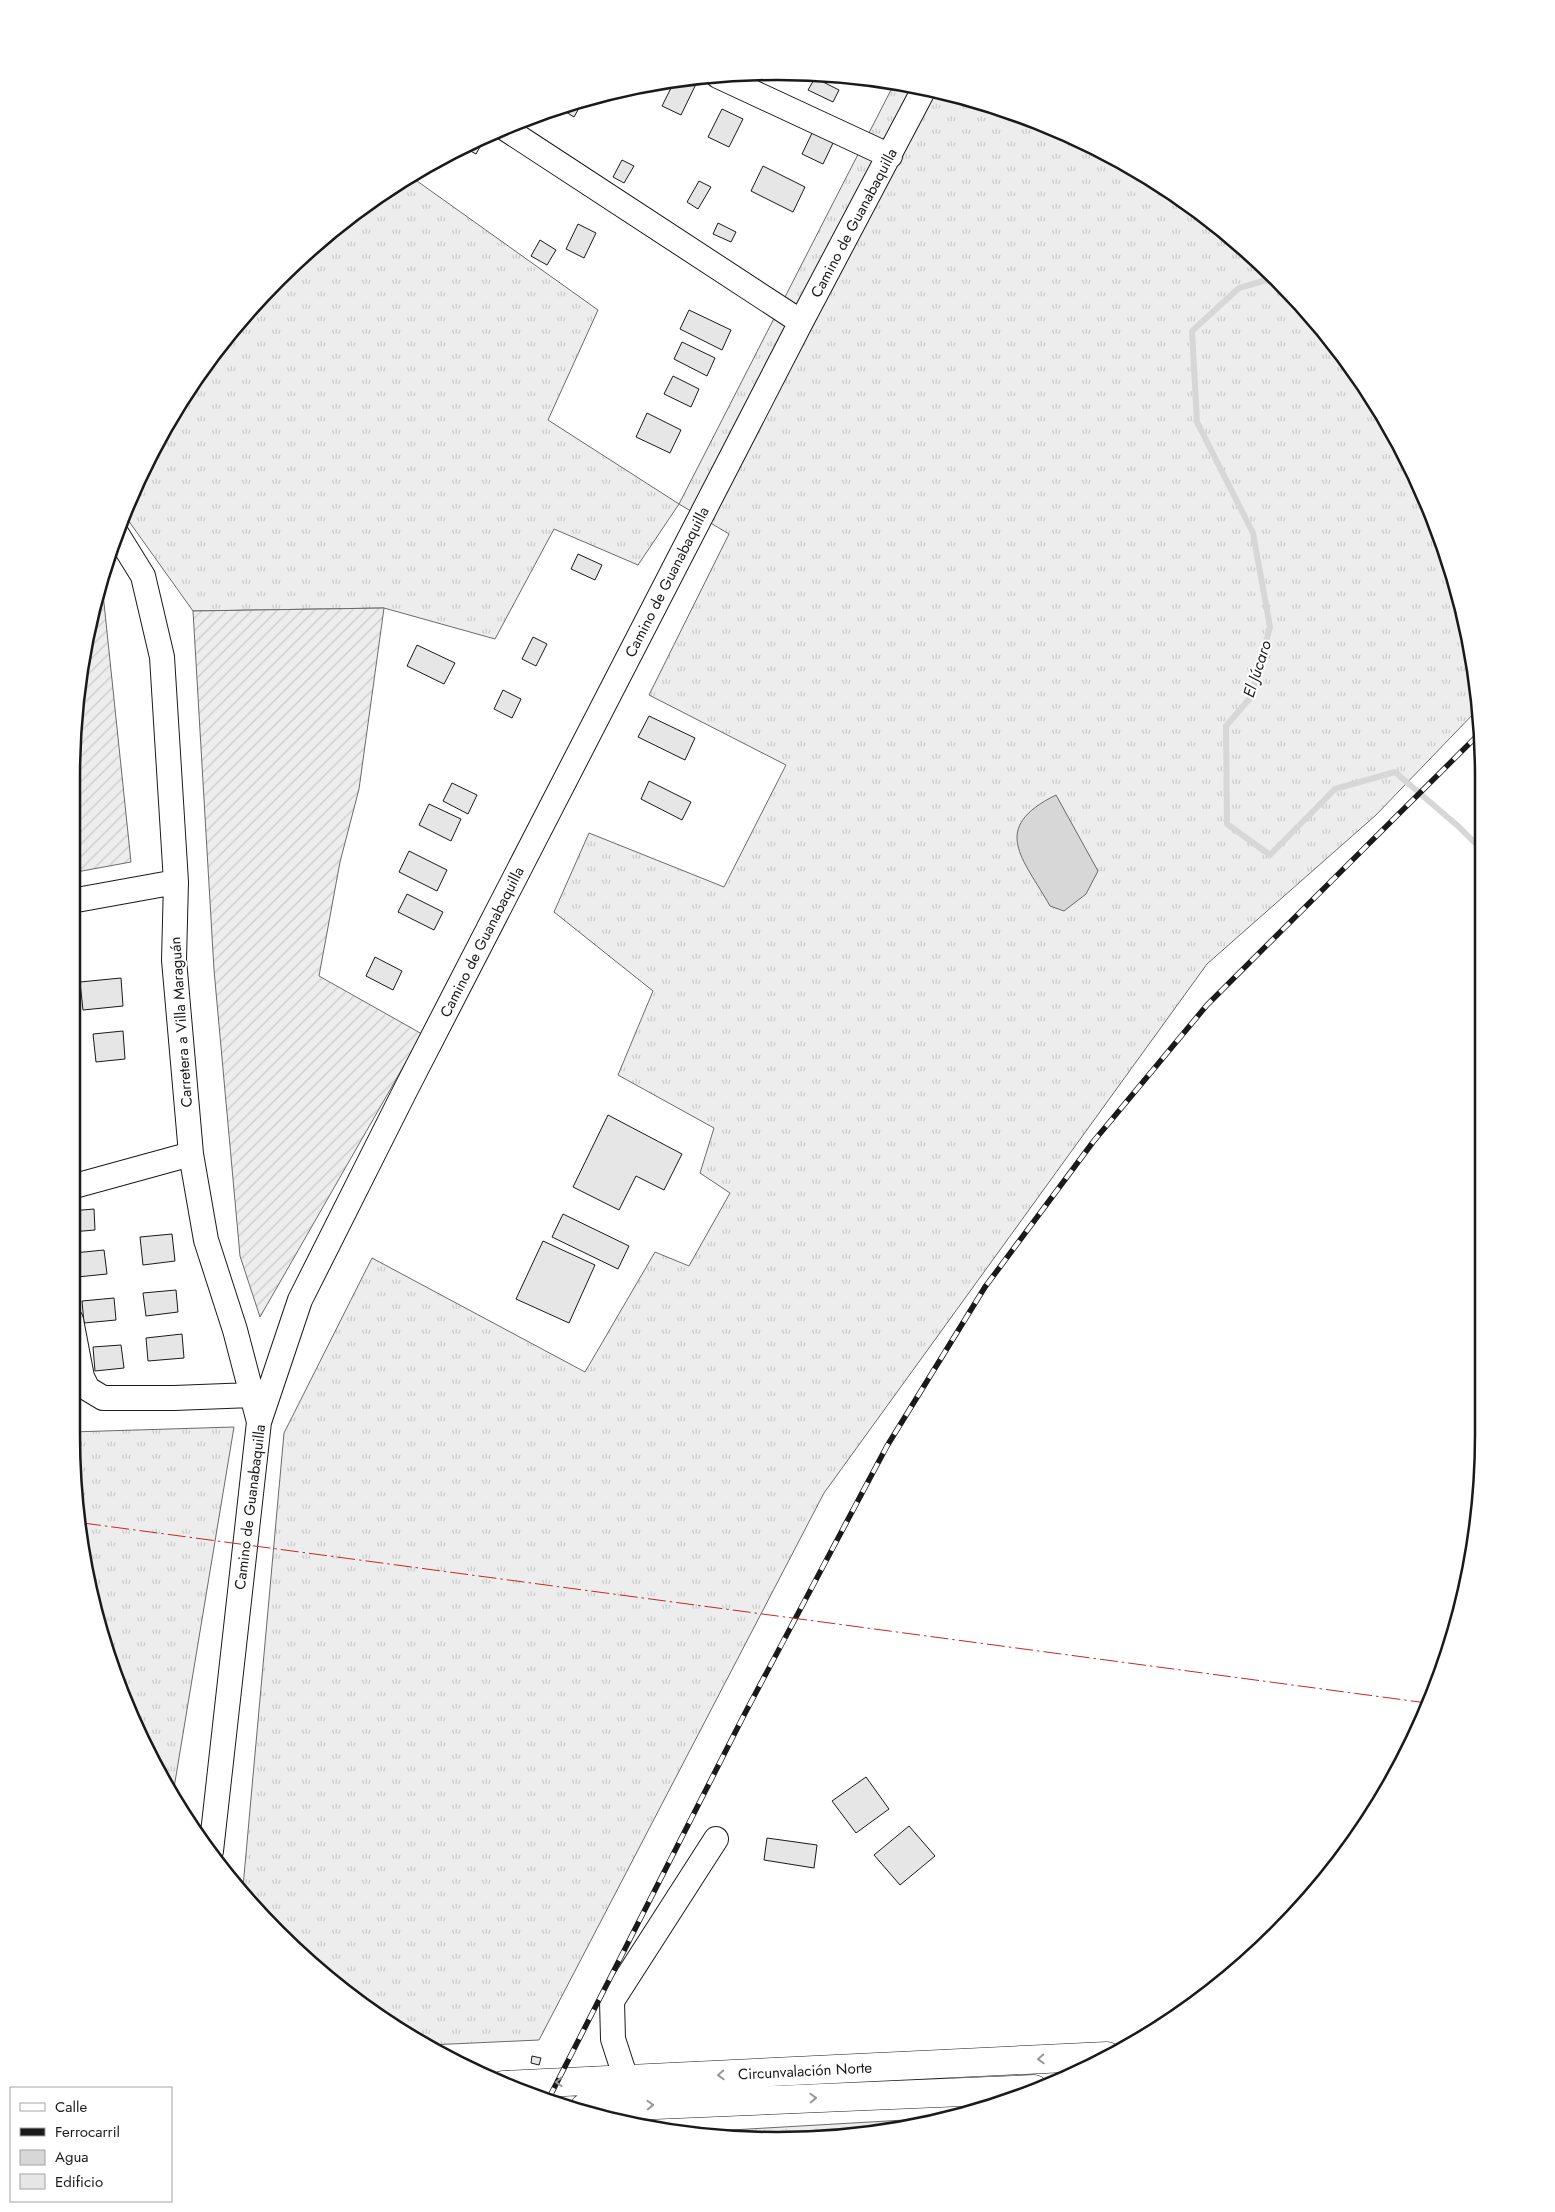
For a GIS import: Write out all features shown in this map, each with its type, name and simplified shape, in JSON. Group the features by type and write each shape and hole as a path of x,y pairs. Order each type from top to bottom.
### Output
{"highway":[{"name":"Circunvalación Norte","path":"524,2084 1092,2057"},
{"name":"Circunvalación Norte","path":"595,2108 1016,2090"}],"street":[{"path":"729,81 890,156"},
{"name":"Camino de Guanabaquilla","path":"212,1842 259,1422 300,1300 406,1089 801,322 921,95"},
{"path":"512,133 801,322"},
{"name":"Carretera a Villa Maraguán","path":"121,541 143,576 162,657 176,882 174,960 191,1154 206,1240 235,1330 259,1422"},
{"path":"80,899 176,882"},
{"path":"80,1185 191,1154"},
{"path":"80,1367 82,1377 88,1389 103,1398 174,1398 252,1394"},
{"path":"626,2079 613,2039 612,2001 716,1839"}],"green space":[{"path":"891,89 914,93 1002,117 1044,133 1126,173 1202,224 1271,284 1302,318 1331,353 1382,429 1422,511 1438,553 1462,641 1472,715 1376,815 1207,964 824,1493 539,2040 440,2045 390,2014 353,1988 284,1928 243,1882 284,1433 372,1258 585,1372 655,1252 689,1266 730,1193 700,1173 714,1128 618,1075 653,991 554,912 589,833 724,887 786,765 649,695 729,534 679,504"},
{"path":"417,181 598,310 548,420 679,504 638,565 554,529 495,639 384,608 193,611 129,521 152,469 173,429 224,353 253,318 284,284 318,253 353,224"},
{"path":"104,599 131,862 80,871 81,732 93,641"},
{"path":"384,608 359,789 340,862 319,976 422,1034 260,1317 240,1256 214,970 193,611"},
{"path":"234,1427 174,1785 133,1701 117,1659 104,1615 93,1571 86,1526 81,1480 80,1432"},
{"path":"909,2120 823,2131 726,2130"}],"water":[{"path":"1056,795 1098,871 1086,894 1064,911 1050,906 1022,858 1018,845 1018,832 1023,820 1035,807"}],"building":[{"path":"813,81 821,81 839,90 833,102 808,90"},
{"path":"696,85 681,115 662,106 671,88"},
{"path":"722,109 743,119 729,147 708,137"},
{"path":"578,110 574,117 567,113"},
{"path":"813,131 834,141 823,164 802,154"},
{"path":"480,147 476,154 471,151"},
{"path":"622,160 634,166 624,183 613,177"},
{"path":"763,166 805,187 793,212 751,191"},
{"path":"699,181 711,187 698,209 687,202"},
{"path":"718,223 736,232 731,242 713,234"},
{"path":"578,224 596,233 584,258 566,249"},
{"path":"540,240 556,250 547,265 531,256"},
{"path":"689,310 731,330 722,350 680,329"},
{"path":"682,342 715,358 707,376 674,359"},
{"path":"673,376 699,389 691,407 664,394"},
{"path":"647,413 681,430 670,453 636,437"},
{"path":"578,554 602,565 595,580 571,569"},
{"path":"533,637 547,644 536,666 522,659"},
{"path":"417,645 455,663 444,684 407,666"},
{"path":"503,690 521,699 512,718 494,709"},
{"path":"649,716 695,738 685,760 638,737"},
{"path":"649,781 691,802 682,820 641,799"},
{"path":"452,783 477,795 468,814 443,801"},
{"path":"429,804 461,819 451,841 419,825"},
{"path":"409,851 447,870 437,891 399,872"},
{"path":"407,894 443,912 434,930 398,912"},
{"path":"375,957 402,971 393,990 366,976"},
{"path":"121,978 123,1006 83,1010 80,982"},
{"path":"123,1031 125,1059 96,1062 93,1034"},
{"path":"608,1115 682,1154 664,1190 636,1176 619,1210 573,1187"},
{"path":"94,1209 95,1230 80,1231 80,1210"},
{"path":"563,1214 629,1246 618,1269 552,1237"},
{"path":"172,1234 175,1261 143,1265 140,1237"},
{"path":"543,1241 595,1265 569,1323 516,1299"},
{"path":"104,1250 107,1274 80,1277 80,1252"},
{"path":"176,1290 178,1312 146,1316 143,1293"},
{"path":"114,1298 116,1320 84,1323 82,1301"},
{"path":"182,1334 184,1358 148,1361 146,1338"},
{"path":"121,1345 124,1368 95,1371 93,1347"},
{"path":"866,1777 889,1809 856,1833 832,1801"},
{"path":"909,1826 935,1856 900,1885 874,1855"},
{"path":"767,1838 817,1845 814,1868 764,1860"},
{"path":"532,2056 541,2058 539,2065 531,2063"}],"waterway":[{"name":"El Júcaro","path":"1267,280 1239,288 1192,331 1197,422 1253,533 1270,627 1251,697 1226,726 1227,824 1270,855 1335,789 1395,772 1475,843"}],"railway":[{"path":"551,2094 743,1717 887,1446 985,1287 1093,1142 1207,1005 1474,739"}],"power":[{"path":"86,1523 1421,1702"}]}
